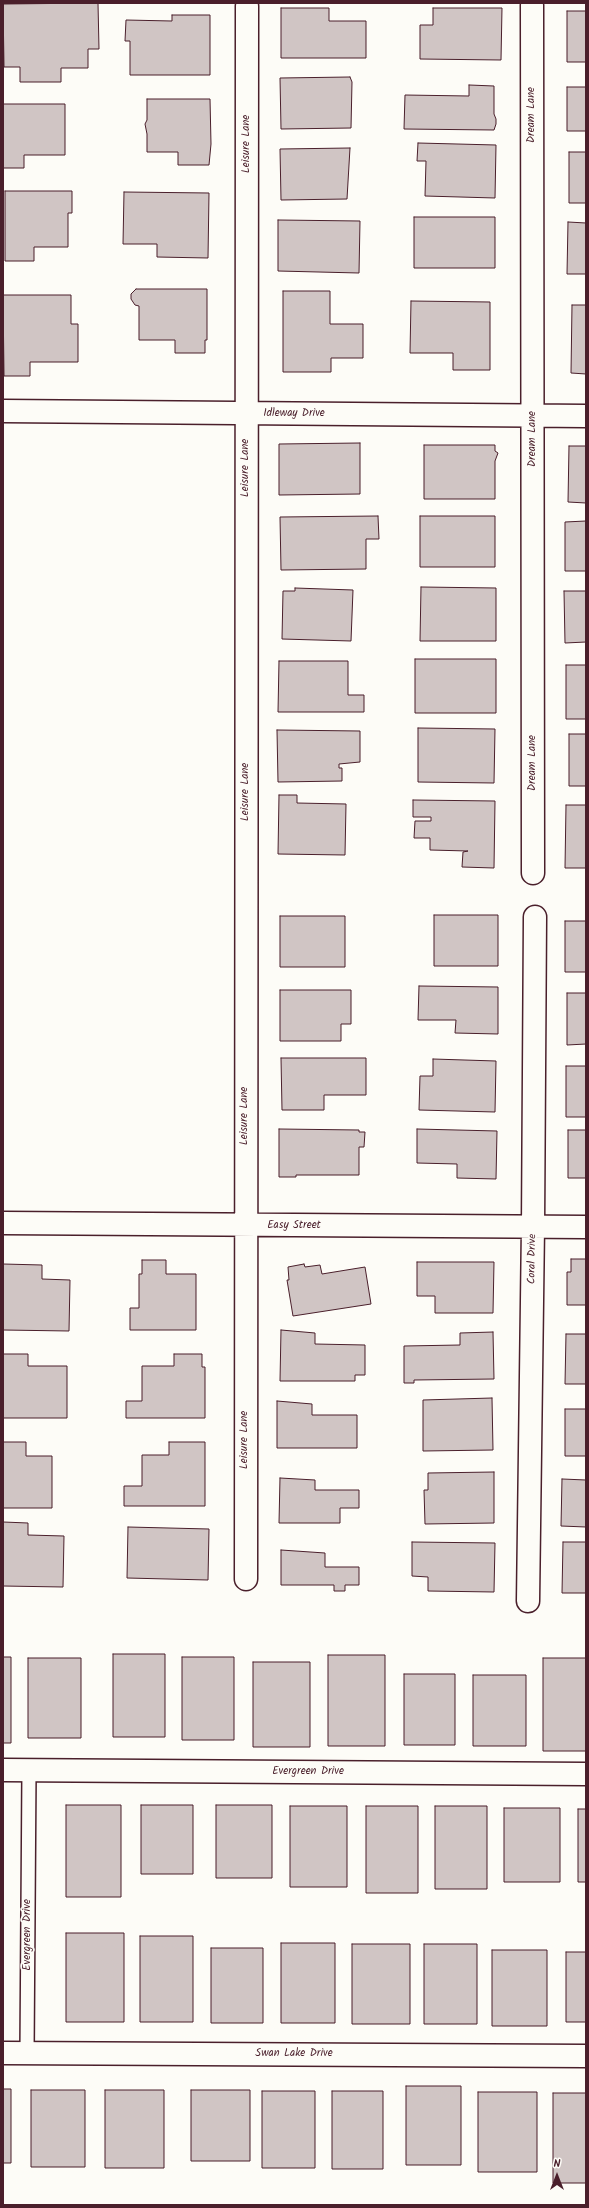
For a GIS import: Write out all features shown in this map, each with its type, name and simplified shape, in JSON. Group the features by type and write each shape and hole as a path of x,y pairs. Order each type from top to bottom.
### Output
{"street":[{"name":"Dream Lane","path":"532,5 533,874"},
{"name":"Leisure Lane","path":"246,1579 245,1226 247,6"},
{"name":"Idleway Drive","path":"3,411 586,416"},
{"name":"Coral Drive","path":"528,1600 533,1226 534,917"},
{"name":"Easy Street","path":"3,1223 245,1226 586,1226"},
{"name":"Evergreen Drive","path":"3,1770 586,1774"},
{"name":"Swan Lake Drive","path":"3,2052 586,2056"}],"lane":[{"name":"Evergreen Drive","path":"27,2053 29,1770"}],"building":[{"path":"98,3 99,49 88,49 88,68 61,68 61,82 20,82 20,67 4,67 3,4"},
{"path":"281,8 329,8 329,21 366,21 366,58 281,58"},
{"path":"433,8 502,8 501,60 420,59 420,25 433,25"},
{"path":"567,11 586,11 586,62 567,62"},
{"path":"172,15 210,15 210,75 130,75 130,41 125,41 126,20 172,21"},
{"path":"350,77 352,82 351,128 281,129 280,78"},
{"path":"469,85 494,86 494,114 496,124 494,130 404,129 405,95 469,96"},
{"path":"567,87 586,87 586,131 567,131"},
{"path":"147,99 210,99 211,144 209,165 178,165 178,152 147,152 147,134 145,124 147,120"},
{"path":"3,104 65,104 65,155 24,155 24,168 3,168"},
{"path":"418,143 496,145 495,198 425,196 426,161 417,161"},
{"path":"350,148 347,199 281,200 280,149"},
{"path":"569,152 586,152 586,203 569,203"},
{"path":"5,191 72,191 72,213 68,213 68,247 34,247 34,261 5,261"},
{"path":"124,192 209,193 208,258 157,257 157,244 123,244"},
{"path":"414,217 495,217 495,268 414,268"},
{"path":"278,220 360,221 359,273 278,271"},
{"path":"568,222 586,223 586,274 567,274"},
{"path":"136,289 207,289 207,340 205,340 205,353 175,353 175,340 139,340 139,306 135,305 131,299 131,294"},
{"path":"283,291 330,291 330,324 363,324 363,358 331,358 331,372 283,372"},
{"path":"3,295 71,295 71,324 78,324 78,362 30,362 30,376 4,376"},
{"path":"411,301 490,302 490,370 453,370 453,353 410,353"},
{"path":"572,305 586,305 586,374 571,373"},
{"path":"360,443 360,494 279,495 279,444"},
{"path":"424,445 495,445 495,451 498,453 495,461 495,499 424,499"},
{"path":"569,446 586,446 586,503 568,502"},
{"path":"378,516 379,539 366,539 366,569 281,570 280,517"},
{"path":"420,516 495,516 495,567 420,567"},
{"path":"586,521 586,571 565,571 565,522"},
{"path":"421,587 496,588 496,641 420,641"},
{"path":"295,588 353,590 351,641 282,639 283,591 295,591"},
{"path":"564,591 586,591 586,642 565,643"},
{"path":"415,659 496,659 496,713 415,713"},
{"path":"279,661 348,661 348,695 364,695 364,712 278,712"},
{"path":"566,665 586,665 586,719 566,719"},
{"path":"418,728 495,729 494,783 418,782"},
{"path":"277,730 360,731 360,762 339,764 339,768 342,768 342,781 278,782"},
{"path":"569,734 586,734 586,786 569,786"},
{"path":"279,795 297,795 297,803 346,804 345,855 278,854"},
{"path":"413,800 495,801 494,868 462,867 463,852 468,851 430,850 430,838 414,838 415,821 431,821 431,817 413,817"},
{"path":"566,805 586,805 586,868 565,868"},
{"path":"434,915 498,915 498,966 434,966"},
{"path":"280,916 345,916 345,967 280,967"},
{"path":"565,921 586,921 586,972 565,972"},
{"path":"419,986 498,987 498,1034 455,1033 456,1020 418,1020"},
{"path":"280,990 351,990 351,1024 341,1024 341,1041 280,1041"},
{"path":"567,993 586,993 586,1044 567,1045"},
{"path":"281,1058 366,1058 366,1095 324,1095 324,1110 282,1110"},
{"path":"433,1059 496,1061 495,1112 419,1110 420,1076 433,1076"},
{"path":"566,1066 586,1066 586,1117 566,1117"},
{"path":"279,1129 359,1130 359,1132 365,1132 364,1147 359,1147 359,1175 296,1175 296,1177 279,1177"},
{"path":"417,1129 497,1131 496,1179 457,1178 457,1164 417,1163"},
{"path":"568,1130 586,1130 586,1178 568,1178"},
{"path":"571,1259 586,1259 586,1305 567,1305 567,1272 571,1272"},
{"path":"142,1260 166,1260 166,1274 196,1274 196,1330 130,1330 130,1308 139,1308 139,1274 142,1274"},
{"path":"417,1262 494,1262 493,1313 435,1313 435,1296 417,1296"},
{"path":"3,1264 42,1265 42,1279 70,1280 69,1331 3,1330"},
{"path":"304,1264 305,1267 320,1265 322,1274 365,1267 371,1304 293,1316 287,1280 289,1280 288,1267"},
{"path":"281,1330 315,1333 315,1344 365,1345 365,1375 355,1375 355,1381 280,1381"},
{"path":"493,1332 494,1379 414,1380 414,1383 404,1383 404,1346 460,1345 460,1333"},
{"path":"566,1334 586,1334 586,1384 565,1384"},
{"path":"3,1354 28,1354 28,1366 67,1366 67,1418 3,1418"},
{"path":"174,1354 202,1354 202,1367 205,1367 205,1418 126,1418 126,1401 142,1401 142,1366 174,1366"},
{"path":"492,1398 493,1450 423,1451 423,1400"},
{"path":"277,1401 312,1404 312,1415 357,1415 357,1448 277,1448"},
{"path":"565,1409 586,1409 586,1456 565,1456"},
{"path":"3,1442 26,1442 26,1456 52,1456 52,1508 3,1508"},
{"path":"169,1442 205,1442 205,1506 124,1506 124,1486 142,1486 142,1455 169,1455"},
{"path":"494,1472 494,1523 425,1524 424,1490 428,1490 428,1473"},
{"path":"280,1478 315,1480 315,1490 359,1490 359,1508 340,1508 340,1523 279,1523"},
{"path":"562,1479 586,1480 586,1527 561,1526"},
{"path":"3,1522 28,1523 28,1535 64,1536 63,1587 3,1586"},
{"path":"128,1527 209,1529 208,1580 127,1578"},
{"path":"412,1542 495,1543 494,1592 428,1591 428,1577 412,1576"},
{"path":"563,1542 586,1542 586,1593 562,1593"},
{"path":"281,1550 325,1553 325,1567 359,1567 359,1585 345,1585 345,1591 334,1591 334,1585 281,1585"},
{"path":"113,1654 165,1654 165,1737 113,1737"},
{"path":"328,1655 385,1655 385,1746 328,1746"},
{"path":"3,1657 11,1657 11,1743 3,1743"},
{"path":"182,1657 234,1657 234,1740 182,1740"},
{"path":"28,1658 81,1658 81,1738 28,1738"},
{"path":"543,1658 586,1658 586,1751 543,1751"},
{"path":"253,1662 310,1662 310,1747 253,1747"},
{"path":"404,1674 455,1674 455,1745 404,1745"},
{"path":"473,1675 526,1675 526,1746 473,1746"},
{"path":"66,1805 121,1805 121,1897 66,1897"},
{"path":"141,1805 193,1805 193,1874 141,1874"},
{"path":"216,1805 272,1805 272,1878 216,1878"},
{"path":"290,1806 347,1806 347,1887 290,1887"},
{"path":"366,1806 418,1806 418,1893 366,1893"},
{"path":"435,1806 487,1806 487,1889 435,1889"},
{"path":"504,1808 560,1808 560,1882 504,1882"},
{"path":"578,1809 586,1809 586,1882 578,1882"},
{"path":"66,1933 124,1933 124,2022 66,2022"},
{"path":"140,1936 193,1936 193,2022 140,2022"},
{"path":"281,1943 335,1943 335,2023 281,2023"},
{"path":"352,1944 410,1944 410,2024 352,2024"},
{"path":"424,1944 477,1944 477,2024 424,2024"},
{"path":"211,1948 263,1948 263,2023 211,2023"},
{"path":"492,1950 547,1950 547,2026 492,2026"},
{"path":"566,1952 586,1952 586,2022 566,2022"},
{"path":"406,2086 461,2086 461,2165 406,2165"},
{"path":"3,2089 11,2089 11,2163 3,2163"},
{"path":"31,2090 85,2090 85,2167 31,2167"},
{"path":"105,2090 164,2090 164,2168 105,2168"},
{"path":"191,2090 250,2090 250,2161 191,2161"},
{"path":"262,2091 315,2091 315,2168 262,2168"},
{"path":"332,2091 383,2091 383,2169 332,2169"},
{"path":"478,2092 537,2092 537,2172 478,2172"},
{"path":"553,2093 586,2093 586,2183 553,2183"}]}
